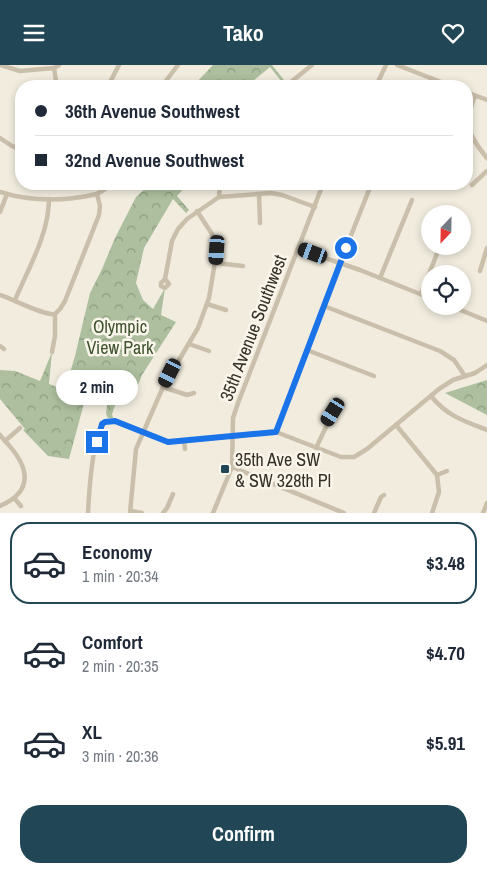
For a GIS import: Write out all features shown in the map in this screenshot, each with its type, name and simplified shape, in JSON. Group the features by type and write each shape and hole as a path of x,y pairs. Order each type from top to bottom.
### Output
{"street":[{"path":"0,65 20,71 57,67 56,80"},
{"path":"111,80 119,65"},
{"path":"167,80 178,65"},
{"path":"296,80 312,65"},
{"path":"379,80 386,65"},
{"path":"397,65 437,80"},
{"path":"473,101 475,96 487,100"},
{"path":"0,138 15,147"},
{"path":"473,139 487,158"},
{"path":"473,184 487,171"},
{"path":"0,192 48,199 65,199 97,194 103,190"},
{"path":"219,197 220,190"},
{"name":"35th Avenue Southwest","path":"213,513 232,467 233,418 238,403 321,190"},
{"path":"276,432 370,190"},
{"path":"166,279 172,241 178,229 197,211 219,197 271,193 315,207"},
{"path":"0,212 7,194"},
{"path":"52,352 55,336 55,314 65,301 99,215 100,206 97,194"},
{"path":"259,194 260,223"},
{"path":"15,300 41,238 49,209 48,199"},
{"path":"380,278 412,200"},
{"path":"142,513 131,512 136,449 163,387 198,328 207,304 216,263 216,242 207,224 197,211"},
{"path":"480,271 487,248"},
{"path":"299,249 421,294"},
{"path":"216,263 242,266"},
{"path":"0,295 45,313 55,314"},
{"path":"207,304 226,310"},
{"path":"324,306 440,351 454,360 465,376"},
{"path":"471,315 487,321"},
{"path":"189,344 209,351"},
{"path":"307,350 374,377"},
{"path":"88,513 90,474 101,428 105,422 115,421 168,442 276,432 341,457 354,457 368,449 446,384 480,370 487,365"},
{"path":"163,387 187,395 194,393"},
{"path":"431,396 441,408 452,416 487,430"},
{"path":"316,448 333,412"},
{"path":"396,425 437,475 439,493 432,513"},
{"path":"5,441 20,428"},
{"path":"0,435 15,451 25,472 22,488 14,498 0,506"},
{"path":"184,441 185,449"},
{"path":"232,467 344,513"},
{"path":"437,475 447,471"},
{"path":"163,513 173,494"},
{"path":"374,513 380,497 384,495"},
{"path":"14,498 21,506"},
{"path":"483,513 487,503"}],"green space":[{"path":"213,65 272,65 284,80 280,80 270,67 254,80 199,80"},
{"name":"Olympic View Park","path":"144,190 182,190 177,196 189,210 186,213 173,199 144,248 136,283 143,300 153,309 165,288 161,315 176,322 142,375 131,402 118,397 112,414 113,418 108,418 106,414 109,390 93,384 87,392 69,459 48,456 23,430 25,429 0,399 0,370 15,371 40,381 52,352 49,384 65,390 90,293 136,197"},
{"path":"487,380 487,415 445,393"}],"place":[{"name":"35th Ave SW & SW 328th Pl","path":"225,469"}],"route":[{"path":"97,442 102,424 110,421 115,421 168,442 276,432 346,248"}]}
